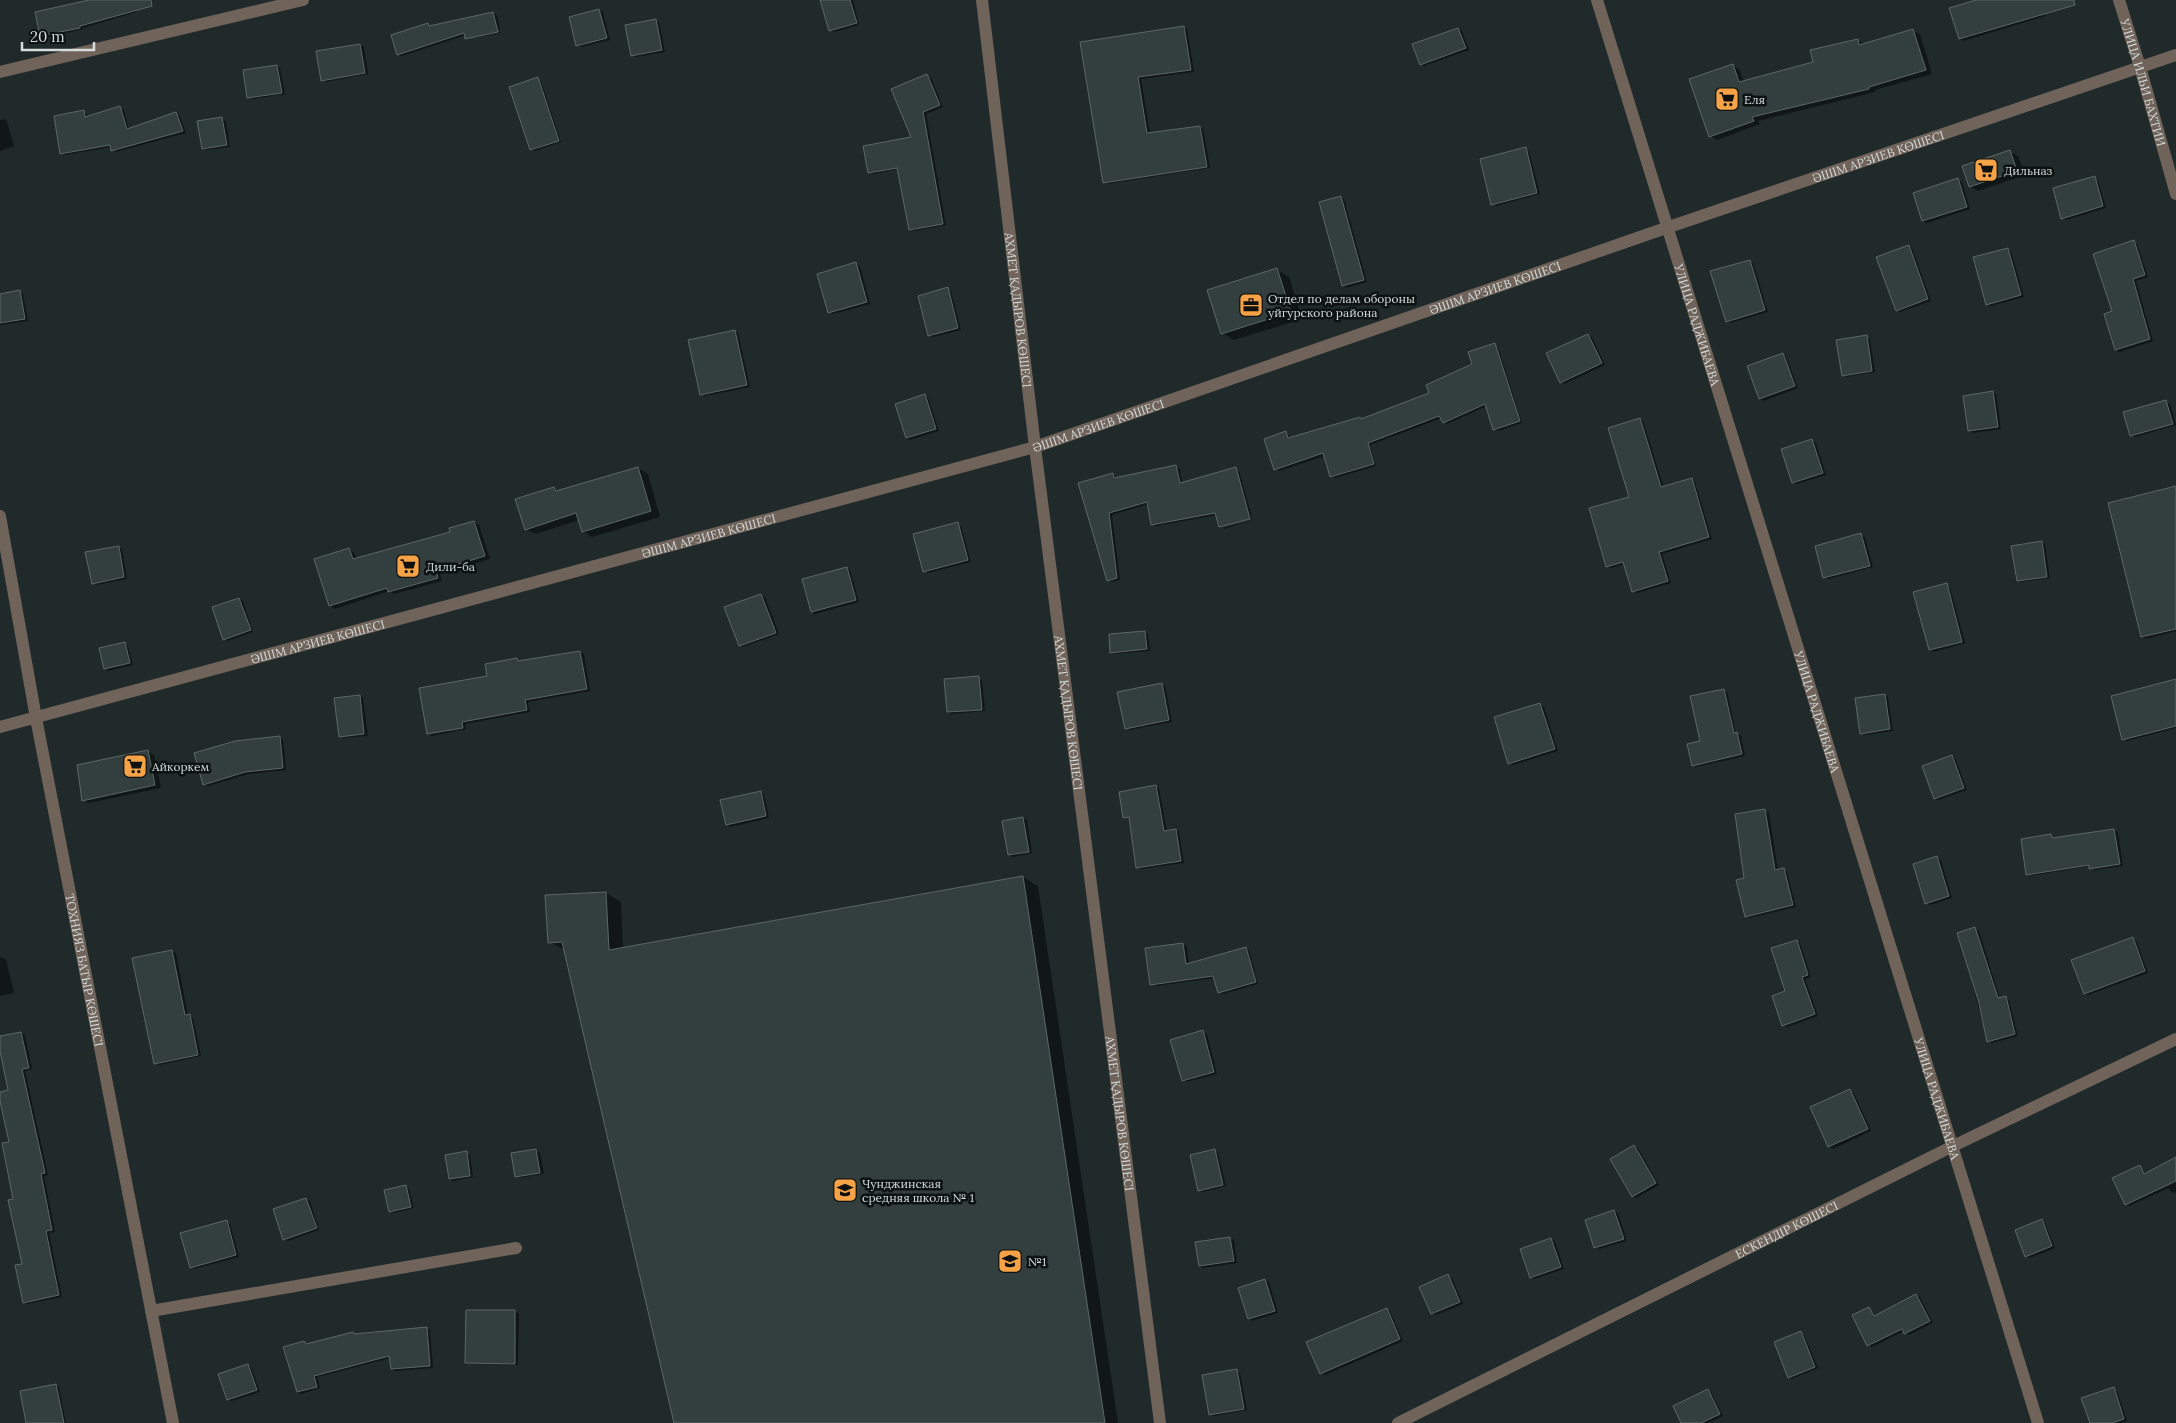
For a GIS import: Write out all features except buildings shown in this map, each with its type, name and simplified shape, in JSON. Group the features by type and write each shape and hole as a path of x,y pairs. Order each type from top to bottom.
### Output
{"street":[{"path":"0,72 303,0"},
{"name":"АХМЕТ ҚАДЫРОВ КӨШЕСІ","path":"982,0 1036,446 1160,1423"},
{"name":"УЛИЦА РАДЖИБАЕВА","path":"1597,0 1666,228 2038,1423"},
{"name":"УЛИЦА ИЛЬИ БАХТИИ","path":"2118,0 2140,67 2176,194"},
{"name":"ӘШІМ АРЗИЕВ КӨШЕСІ","path":"0,727 1036,446 1666,228 2176,56"},
{"name":"ТОХНИЯЗ БАТЫР КӨШЕСІ","path":"0,516 36,718 173,1423"},
{"name":"ЕСКЕНДІР КӨШЕСІ","path":"1398,1423 1951,1147 2176,1040"},
{"path":"151,1311 516,1248"}],"place":[{"name":"Еля","path":"1727,99"},
{"name":"Дильназ","path":"1986,170"},
{"name":"Отдел по делам обороны уйгурского района","path":"1251,305"},
{"name":"Дили-ба","path":"408,566"},
{"name":"Айкоркем","path":"135,766"},
{"name":"Чунджинская средняя школа № 1","path":"845,1190"},
{"name":"№1","path":"1010,1261"}]}
